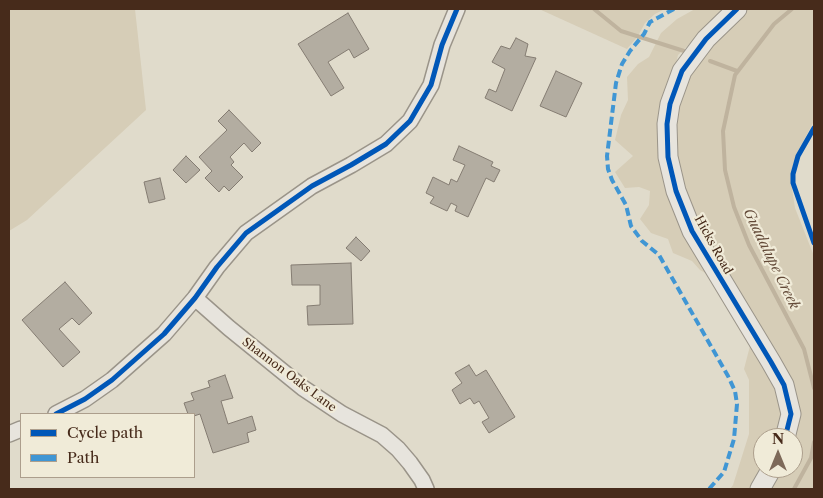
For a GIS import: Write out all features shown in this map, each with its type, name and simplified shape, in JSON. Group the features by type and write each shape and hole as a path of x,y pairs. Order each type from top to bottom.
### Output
{"street":[{"path":"58,413 85,399 112,380 164,334 195,298 217,267 246,234 312,186 386,144 410,121 431,85 442,45 457,9"},
{"name":"Hicks Road","path":"737,9 706,39 682,70 670,104 667,124 668,157 676,191 692,232 772,362 784,385 791,414 788,428"},
{"name":"Shannon Oaks Lane","path":"195,298 303,388 342,414 382,435 410,463 426,489"},
{"path":"760,489 766,478"}],"shaded area":[{"path":"9,9 135,9 146,110 27,220 9,231"},
{"path":"539,9 665,9 655,14 645,23 638,36 627,49"},
{"path":"695,9 814,9 814,121 797,153 792,168 791,182 795,208 814,256 814,489 730,489 733,485 749,434 749,380 744,369 750,346 760,331 701,228 684,188 678,157 677,123 679,105 690,71 702,51 696,38 678,55 675,69 662,103 659,142 660,158 669,193 684,234 707,274 700,270 692,261 673,253 668,239 651,233 640,219 649,205 650,191 639,187 625,188 615,172 633,156 615,140 621,115 628,100 627,77 638,64 649,57 661,33 677,19"}],"building":[{"path":"348,13 369,49 354,58 349,49 328,62 344,88 331,96 298,44"},
{"path":"516,38 528,44 525,56 536,58 512,111 485,98 489,89 496,92 505,69 492,62 501,46 510,49"},
{"path":"556,71 582,83 566,117 540,106"},
{"path":"229,110 261,143 252,152 244,143 230,157 234,162 231,165 243,177 229,191 224,186 219,192 205,178 212,171 199,157 227,130 218,121"},
{"path":"459,146 493,162 491,166 500,170 494,182 486,178 468,217 455,211 457,206 451,203 447,211 430,203 434,197 426,193 433,177 449,185 451,179 457,182 465,165 453,160"},
{"path":"186,156 200,170 186,183 173,170"},
{"path":"160,178 165,199 149,203 144,182"},
{"path":"356,237 370,251 361,261 346,248"},
{"path":"351,263 353,324 308,325 307,306 320,305 320,285 292,285 291,265"},
{"path":"65,282 92,313 79,325 72,318 59,329 80,352 63,367 22,320"},
{"path":"469,365 476,376 486,370 515,417 489,433 482,422 489,418 479,401 474,404 470,398 460,404 452,390 462,383 455,373"},
{"path":"225,375 233,398 221,401 228,424 252,416 256,430 247,433 249,442 213,453 200,414 195,416 195,413 188,413 184,403 194,400 191,393 210,387 208,381"}],"waterway":[{"path":"594,9 621,31 684,51"},
{"name":"Guadalupe Creek","path":"792,9 774,24 735,75 723,131 725,170 734,207 749,245 804,349 814,388"},
{"path":"710,61 737,71"},
{"name":"Guadalupe Creek","path":"794,489 811,458 814,442"}],"marked path":[{"path":"674,9 650,22 644,34 622,64 616,83 607,156 608,169 626,205 631,226 642,241 659,255 735,391 737,404 734,439 724,472 709,489"}],"cycle path":[{"path":"58,413 85,399 112,380 164,334 246,233 312,186 386,144 410,121 431,85 442,45 457,9"},
{"path":"737,9 706,39 682,71 670,104 667,124 668,157 676,191 692,231 784,385 791,414 788,428"},
{"path":"814,128 798,156 793,174 793,183 814,243"}]}
